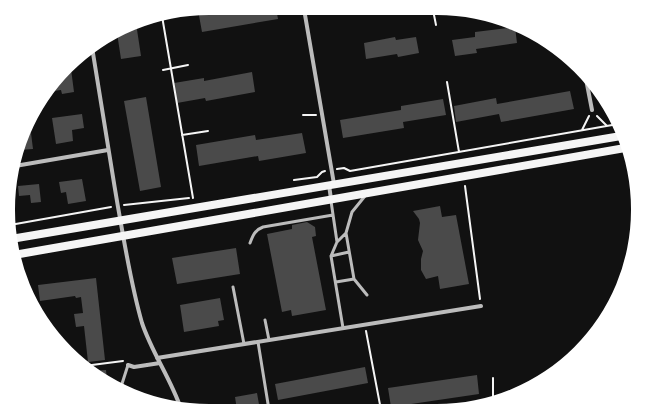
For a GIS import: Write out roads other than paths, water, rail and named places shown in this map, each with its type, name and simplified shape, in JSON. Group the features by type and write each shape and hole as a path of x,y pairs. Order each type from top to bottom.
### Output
{"main road":[{"path":"17,238 617,137"},
{"path":"21,254 621,149"}],"street":[{"path":"305,15 331,170 331,199"},
{"path":"93,54 122,236 134,294 143,324 157,358 178,401"},
{"path":"587,87 592,110"},
{"path":"21,165 108,150"},
{"path":"157,358 481,306"},
{"path":"128,365 134,367 160,363"}],"lane":[{"path":"367,295 354,279 346,233 352,212 368,193"},
{"path":"331,199 337,242"},
{"path":"250,243 252,235 263,227 333,215"},
{"path":"343,328 331,256 337,242 346,233"},
{"path":"331,256 349,252"},
{"path":"336,282 354,279"},
{"path":"234,286 244,344"},
{"path":"265,320 270,340"},
{"path":"258,342 268,404"},
{"path":"122,383 128,365"}]}
